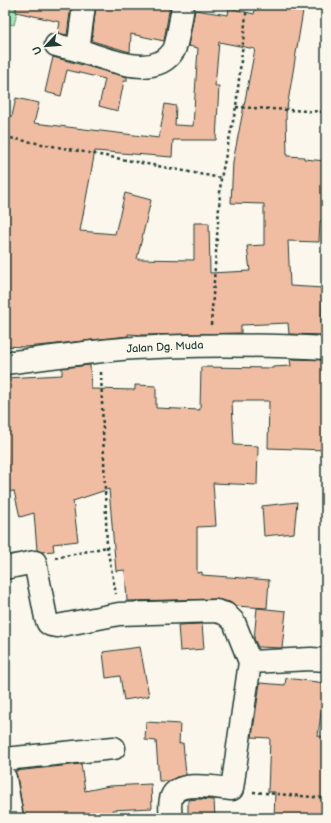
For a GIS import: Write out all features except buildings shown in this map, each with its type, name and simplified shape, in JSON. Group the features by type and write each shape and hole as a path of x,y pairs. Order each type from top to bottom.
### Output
{"street":[{"path":"78,50 84,5"},
{"path":"56,45 78,50 108,60 136,66 154,64 165,60 175,49 183,5"},
{"name":"Jalan Dg. Muda","path":"5,363 134,348 210,345 326,348"},
{"path":"5,568 35,562 46,618 48,623 51,625 67,624 119,614 216,611 226,614 234,622 250,662 232,789 188,786 180,788 173,794 170,802 171,818"},
{"path":"250,662 311,659 326,660"},
{"path":"5,759 114,748"},
{"path":"5,778 12,818"}],"path":[{"path":"210,345 221,178 236,107 248,5"},
{"path":"236,107 326,112"},
{"path":"5,138 221,178"},
{"path":"100,352 107,547 119,614"},
{"path":"35,562 107,547"},
{"path":"232,789 269,794 326,798"}],"green space":[{"path":"5,5 19,5 14,25 5,23"}]}
